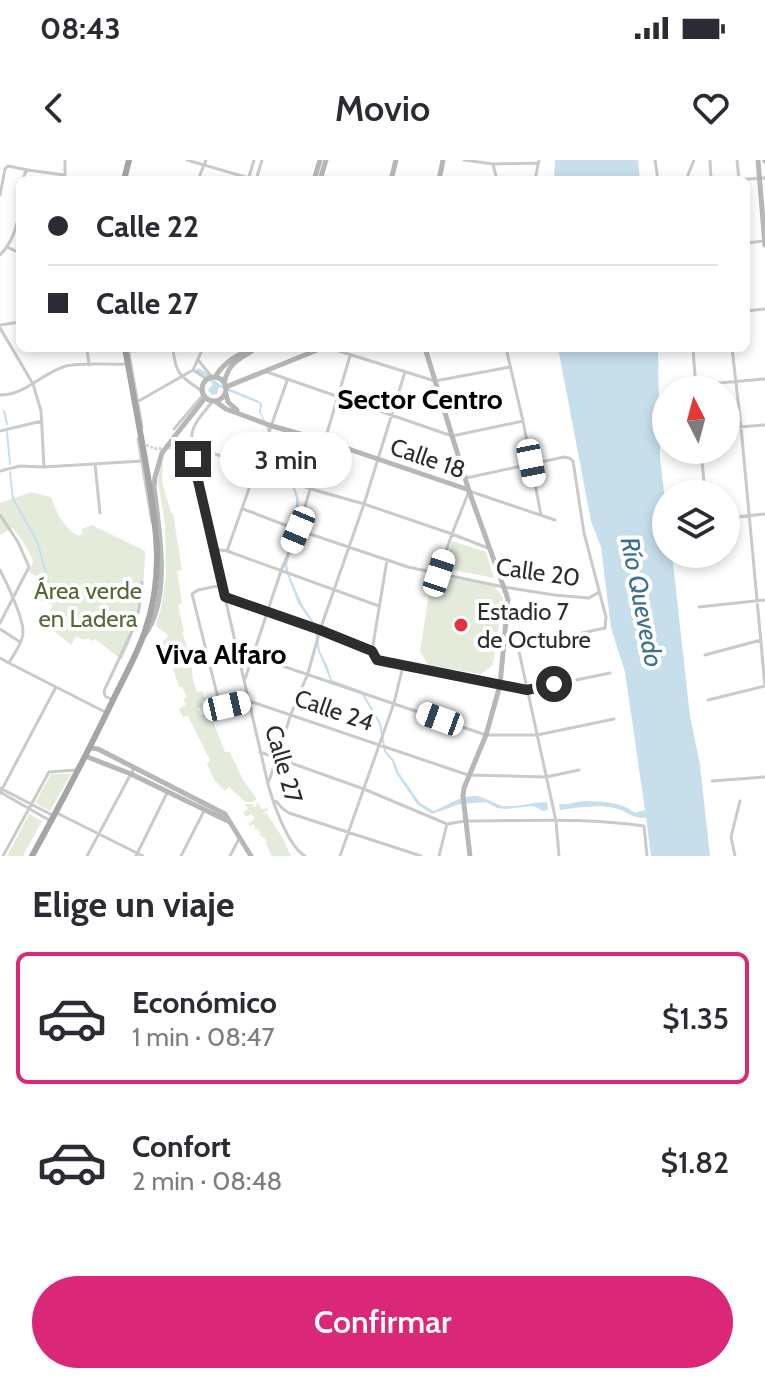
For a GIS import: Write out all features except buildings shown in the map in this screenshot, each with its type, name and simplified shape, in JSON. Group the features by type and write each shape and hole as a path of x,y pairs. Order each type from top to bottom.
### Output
{"main road":[{"path":"758,160 762,178 765,242"},
{"path":"32,856 76,770 94,748 107,713 136,655 152,611 158,552 127,352"},
{"path":"208,398 203,384 232,359 245,352"},
{"path":"148,478 174,433 208,398 222,398 227,371 251,352"},
{"path":"225,387 312,352"},
{"path":"426,352 508,606 500,685 486,735 468,775 463,796 470,856"},
{"path":"211,378 225,387"},
{"path":"225,387 230,405 245,416"},
{"name":"Calle 18","path":"208,398 220,406 272,426 469,491"},
{"path":"144,634 151,627 160,588 162,551 154,487 162,453"},
{"path":"94,748 231,823 251,856"},
{"path":"85,756 132,771"}],"street":[{"path":"187,160 239,176"},
{"path":"200,176 206,160"},
{"path":"464,160 493,164 538,162"},
{"path":"493,164 496,176"},
{"path":"0,195 8,166 59,176"},
{"path":"24,176 28,170"},
{"path":"0,255 16,229"},
{"path":"7,248 16,251"},
{"path":"0,327 33,384 41,411 44,467"},
{"path":"87,352 89,365"},
{"path":"127,352 126,364 131,371"},
{"path":"128,352 146,445 138,437"},
{"path":"173,352 174,365 181,377 208,398"},
{"path":"132,403 193,370 201,352"},
{"path":"340,352 435,381 510,367"},
{"path":"507,352 541,515"},
{"path":"693,352 695,376"},
{"path":"732,352 735,376"},
{"path":"244,680 298,530 350,356"},
{"path":"198,360 211,378"},
{"path":"0,395 17,393 69,365 126,364"},
{"path":"193,370 211,378"},
{"path":"131,371 128,376 155,553 155,577 144,634"},
{"path":"264,371 452,436 523,421"},
{"path":"268,784 308,673 405,372"},
{"path":"740,382 765,379"},
{"path":"227,551 288,380"},
{"path":"174,433 208,398"},
{"path":"191,446 192,428 208,398"},
{"path":"708,700 765,686 740,418"},
{"path":"0,431 42,421"},
{"path":"741,427 765,425"},
{"path":"181,447 191,446 491,550"},
{"name":"Calle 27","path":"191,446 271,795 294,846 305,856"},
{"path":"466,478 564,457 573,461 584,533 606,617 605,628 518,647 504,643"},
{"path":"0,471 20,466 142,461"},
{"path":"95,464 100,513"},
{"path":"439,573 469,491"},
{"name":"Calle 18","path":"469,491 555,520"},
{"name":"Calle 20","path":"243,509 408,567 504,587 579,598 589,598 599,592"},
{"path":"740,517 765,514"},
{"path":"0,515 29,564 0,623"},
{"path":"214,549 379,606"},
{"path":"387,560 372,651 377,660 527,690 610,673"},
{"path":"0,570 13,596 23,632 9,663"},
{"path":"113,700 105,696 104,691 134,627 142,582"},
{"name":"Calle 24","path":"222,585 192,594 219,703 223,707 249,701 468,775 546,777 579,770"},
{"path":"225,597 372,651"},
{"path":"699,607 765,600"},
{"path":"0,629 20,642"},
{"path":"705,655 761,640"},
{"path":"518,647 556,821 559,856"},
{"path":"237,648 486,735 537,735 614,719"},
{"path":"0,658 107,713"},
{"path":"340,856 394,703 403,666"},
{"path":"0,791 56,687"},
{"path":"260,752 364,789 447,824 465,821 608,820 644,826 647,856"},
{"path":"3,856 49,772 76,770"},
{"path":"87,856 132,771"},
{"path":"712,781 765,777"},
{"path":"136,855 169,789"},
{"path":"0,791 53,816"},
{"path":"0,791 28,809 99,834 143,856"},
{"path":"271,795 289,813 421,856"},
{"path":"735,856 731,837 740,801"},
{"path":"181,856 206,807"},
{"path":"439,856 447,824"},
{"path":"230,856 240,837"}],"green space":[{"name":"Área verde en Ladera","path":"163,460 162,481 173,513 182,570 177,571 182,632 197,692 202,691 205,699 201,701 202,707 197,708 201,715 210,714 225,752 230,752 243,780 257,799 253,802 245,802 229,787 225,791 215,781 207,764 210,760 188,716 183,717 179,709 186,704 183,699 187,697 179,687 171,662 166,662 163,641 167,634 156,625 166,575 165,526 158,480"},
{"name":"Área verde en Ladera","path":"31,492 51,497 64,523 78,536 83,533 81,529 92,525 145,551 140,607 122,660 95,639 84,640 76,636 71,645 45,627 53,605 39,600 41,594 34,589 37,577 29,572 33,561 26,546 13,528 0,535 0,503"},
{"path":"452,541 486,552 494,578 444,568"},
{"name":"Estadio 7 de Octubre","path":"442,577 494,585 503,598 493,665 481,674 428,665 420,651 430,587"},
{"path":"51,774 71,774 50,811 35,803"},
{"path":"257,802 262,809 268,808 263,813 267,814 282,837 291,856 272,856 267,841 258,829 255,830 254,824 248,824 255,818 251,814 246,817 243,812 248,809 245,804 256,807"},
{"path":"29,814 42,821 23,856 7,856"}],"water":[{"path":"555,160 638,160 640,176 554,176"},
{"name":"Río Quevedo","path":"559,352 658,352 659,376 652,376 652,464 661,464 663,480 652,480 652,568 674,568 710,856 651,856 646,818 619,809 594,806 560,810 559,804 585,801 617,804 635,813 645,810 625,672 611,628 601,547 591,521"},
{"path":"198,368 219,384 262,404 261,413 299,499 298,527 287,565 290,577 316,625 320,651 332,680 362,691 381,723 386,751 420,803 434,811 460,799 477,796 507,806 547,802 548,810 533,806 497,808 486,802 460,804 432,814 417,804 384,752 379,724 361,693 331,682 318,651 314,626 298,603 284,566 296,520 296,498 289,477 270,442 259,412 260,404 219,387 217,394 212,395 208,390 213,384 195,371"}],"waterway":[{"path":"4,411 7,424"},
{"path":"7,432 10,464"},
{"path":"10,472 13,499 37,541 49,584 73,593"}],"tunnel":[{"path":"146,445 157,449 181,447"}],"place":[{"name":"Estadio 7 de Octubre","path":"461,625"}],"district":[{"name":"Sector Centro","path":"420,399"},
{"name":"Viva Alfaro","path":"221,654"}],"route":[{"path":"193,459 225,597 372,651 377,660 527,690 554,684"}]}
